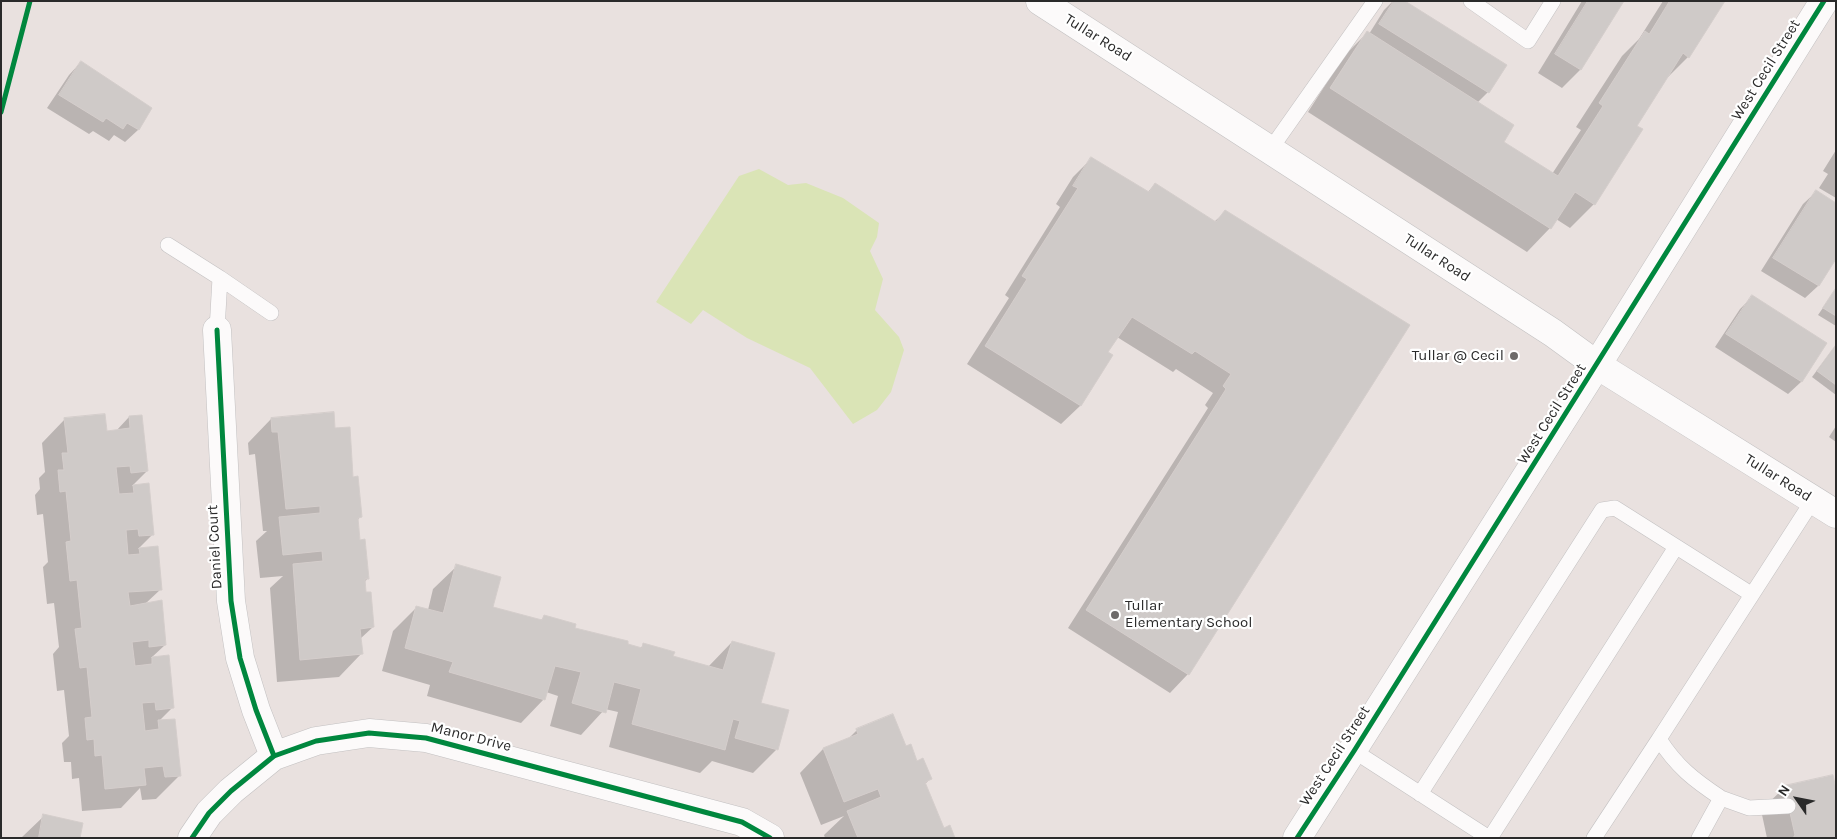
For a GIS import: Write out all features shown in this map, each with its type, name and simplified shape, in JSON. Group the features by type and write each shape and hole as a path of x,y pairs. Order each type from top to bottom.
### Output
{"street":[{"name":"Tullar Road","path":"1040,1 1553,333 1597,365 1836,514"},
{"name":"West Cecil Street","path":"1297,838 1354,751 1824,1"},
{"name":"Daniel Court","path":"217,330 231,601 240,658 256,710 274,756"},
{"name":"Manor Drive","path":"192,838 210,813 231,791 274,756 316,741 342,736 395,734 426,738 742,822 770,838"}],"lane":[{"path":"1270,150 1376,1"},
{"path":"1471,1 1528,41 1553,1"},
{"path":"168,245 272,312"},
{"path":"217,330 220,278"},
{"path":"1594,838 1813,500"},
{"path":"1420,794 1602,510 1608,507 1615,508 1751,594"},
{"path":"1354,751 1489,838 1676,547"},
{"path":"1659,739 1672,760 1689,776 1721,798 1749,808 1788,806"},
{"path":"1699,838 1721,798"}],"green space":[{"path":"759,169 788,185 806,183 843,198 879,223 877,237 870,251 883,279 875,310 899,337 904,350 891,392 877,410 853,424 810,368 747,338 703,310 691,324 656,302 739,176"}],"building":[{"path":"1394,1 1405,1 1507,65 1489,93 1379,24"},
{"path":"1588,1 1624,1 1581,70 1555,54"},
{"path":"1670,1 1725,1 1689,58 1683,53 1637,126 1643,129 1595,205 1575,192 1551,229 1330,88 1367,31 1514,125 1504,142 1558,176 1603,106 1599,103 1645,31 1649,34"},
{"path":"81,61 152,108 139,130 127,123 123,129 106,118 103,122 59,95"},
{"path":"1091,157 1149,192 1155,183 1216,222 1225,210 1410,325 1189,675 1086,610 1226,389 1223,386 1231,374 1195,351 1192,354 1132,317 1108,352 1113,355 1081,406 985,346 1027,279 1022,276 1078,188 1073,186"},
{"path":"1816,190 1836,203 1836,259 1819,286 1773,258"},
{"path":"1836,288 1836,316 1823,308"},
{"path":"1752,295 1827,343 1802,382 1726,334"},
{"path":"1836,345 1836,385 1817,371"},
{"path":"334,412 335,428 350,427 353,477 358,476 362,517 358,518 360,540 365,539 369,579 365,579 366,592 371,592 374,627 360,629 363,654 300,660 293,564 323,561 322,551 283,555 279,517 320,513 320,506 286,509 278,432 272,432 271,418"},
{"path":"105,414 107,431 130,428 129,416 142,415 148,471 131,473 130,466 116,467 119,494 134,493 133,485 149,483 154,535 139,536 138,529 126,530 128,555 140,554 139,548 158,546 162,590 128,592 130,606 162,600 166,645 149,647 149,640 132,642 135,666 152,664 152,657 169,655 174,708 156,710 155,702 142,703 145,731 159,729 158,720 175,719 181,776 165,777 163,766 144,768 146,785 105,789 102,755 95,756 94,739 87,740 85,718 92,717 87,667 80,668 75,629 82,628 77,580 70,581 66,542 71,541 66,491 60,492 58,470 64,470 62,453 68,453 64,418"},
{"path":"456,564 501,577 493,607 542,620 544,615 576,624 575,628 628,641 628,644 642,648 643,643 675,652 673,656 723,670 732,641 775,653 761,703 789,710 778,750 735,738 740,721 733,719 725,750 632,724 641,689 614,682 606,713 572,703 581,672 555,666 545,700 449,672 453,662 405,648 416,606 443,613"},
{"path":"893,714 906,746 911,744 917,761 923,758 932,779 925,782 944,828 950,825 955,838 858,838 847,811 881,797 878,789 844,802 823,748 858,734 856,729"},
{"path":"1833,775 1836,789 1836,838 1793,838 1795,835 1784,786"},
{"path":"43,814 83,823 80,838 39,838"}],"cycle path":[{"path":"1,112 30,1"},
{"path":"1297,838 1354,751 1824,1"},
{"path":"217,330 231,601 240,658 256,710 274,756"},
{"path":"192,838 209,813 231,791 274,756 316,741 369,733 426,738 742,822 770,838"}],"place":[{"name":"Tullar @ Cecil","path":"1514,356"},
{"name":"Tullar Elementary School","path":"1115,615"}]}
